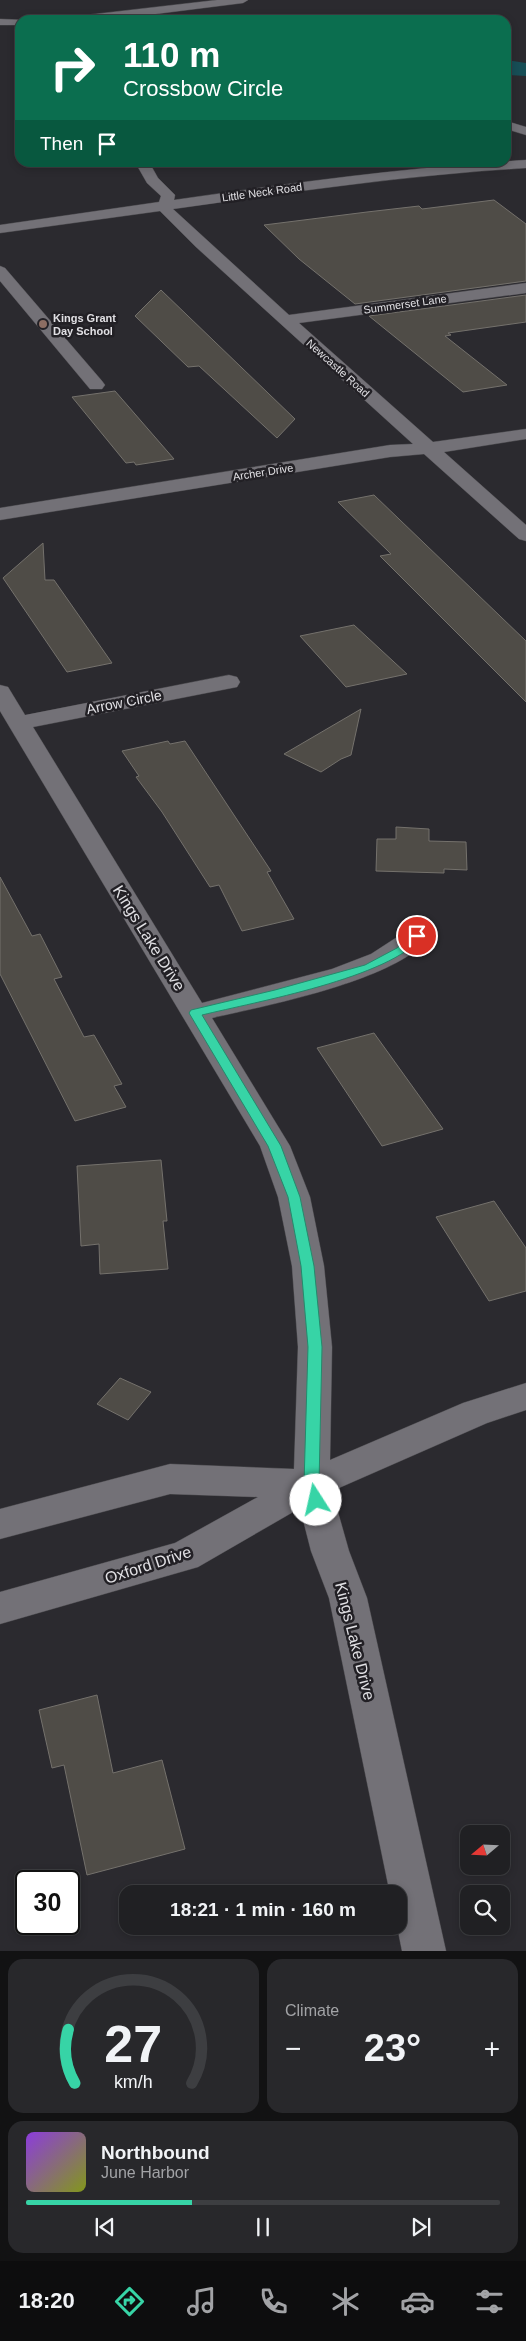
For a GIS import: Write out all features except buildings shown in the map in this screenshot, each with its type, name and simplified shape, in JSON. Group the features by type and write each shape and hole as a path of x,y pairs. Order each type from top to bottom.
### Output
{"street":[{"path":"113,15 243,0"},
{"path":"0,22 15,22"},
{"path":"511,126 526,131"},
{"path":"511,155 526,154"},
{"name":"Little Neck Road","path":"511,165 526,164"},
{"name":"Newcastle Road","path":"145,167 166,199 167,211 201,244 526,535"},
{"name":"Little Neck Road","path":"0,229 166,199 372,167"},
{"name":"Little Neck Road","path":"0,217 396,174 487,167"},
{"path":"0,271 96,385"},
{"name":"Summerset Lane","path":"284,320 526,288"},
{"name":"Archer Drive","path":"0,514 390,451 427,448 526,434"},
{"name":"Arrow Circle","path":"18,723 229,682"},
{"name":"Kings Lake Drive","path":"0,692 275,1146 294,1197 308,1266 315,1347 312,1484 330,1551 348,1598 424,1951"},
{"path":"195,1013 278,994 369,967 401,950 417,936"},
{"name":"Oxford Drive","path":"0,1608 185,1556 312,1484 475,1413 526,1396"},
{"name":"Oxford Drive","path":"0,1524 170,1479 312,1484"}],"water":[{"path":"511,61 526,63 526,76 511,75"}],"place":[{"name":"Kings Grant Day School","path":"43,324"}],"route":[{"path":"316,1500 312,1484 315,1347 308,1266 294,1197 275,1146 195,1013 278,994 369,967 401,950 417,936"}]}
